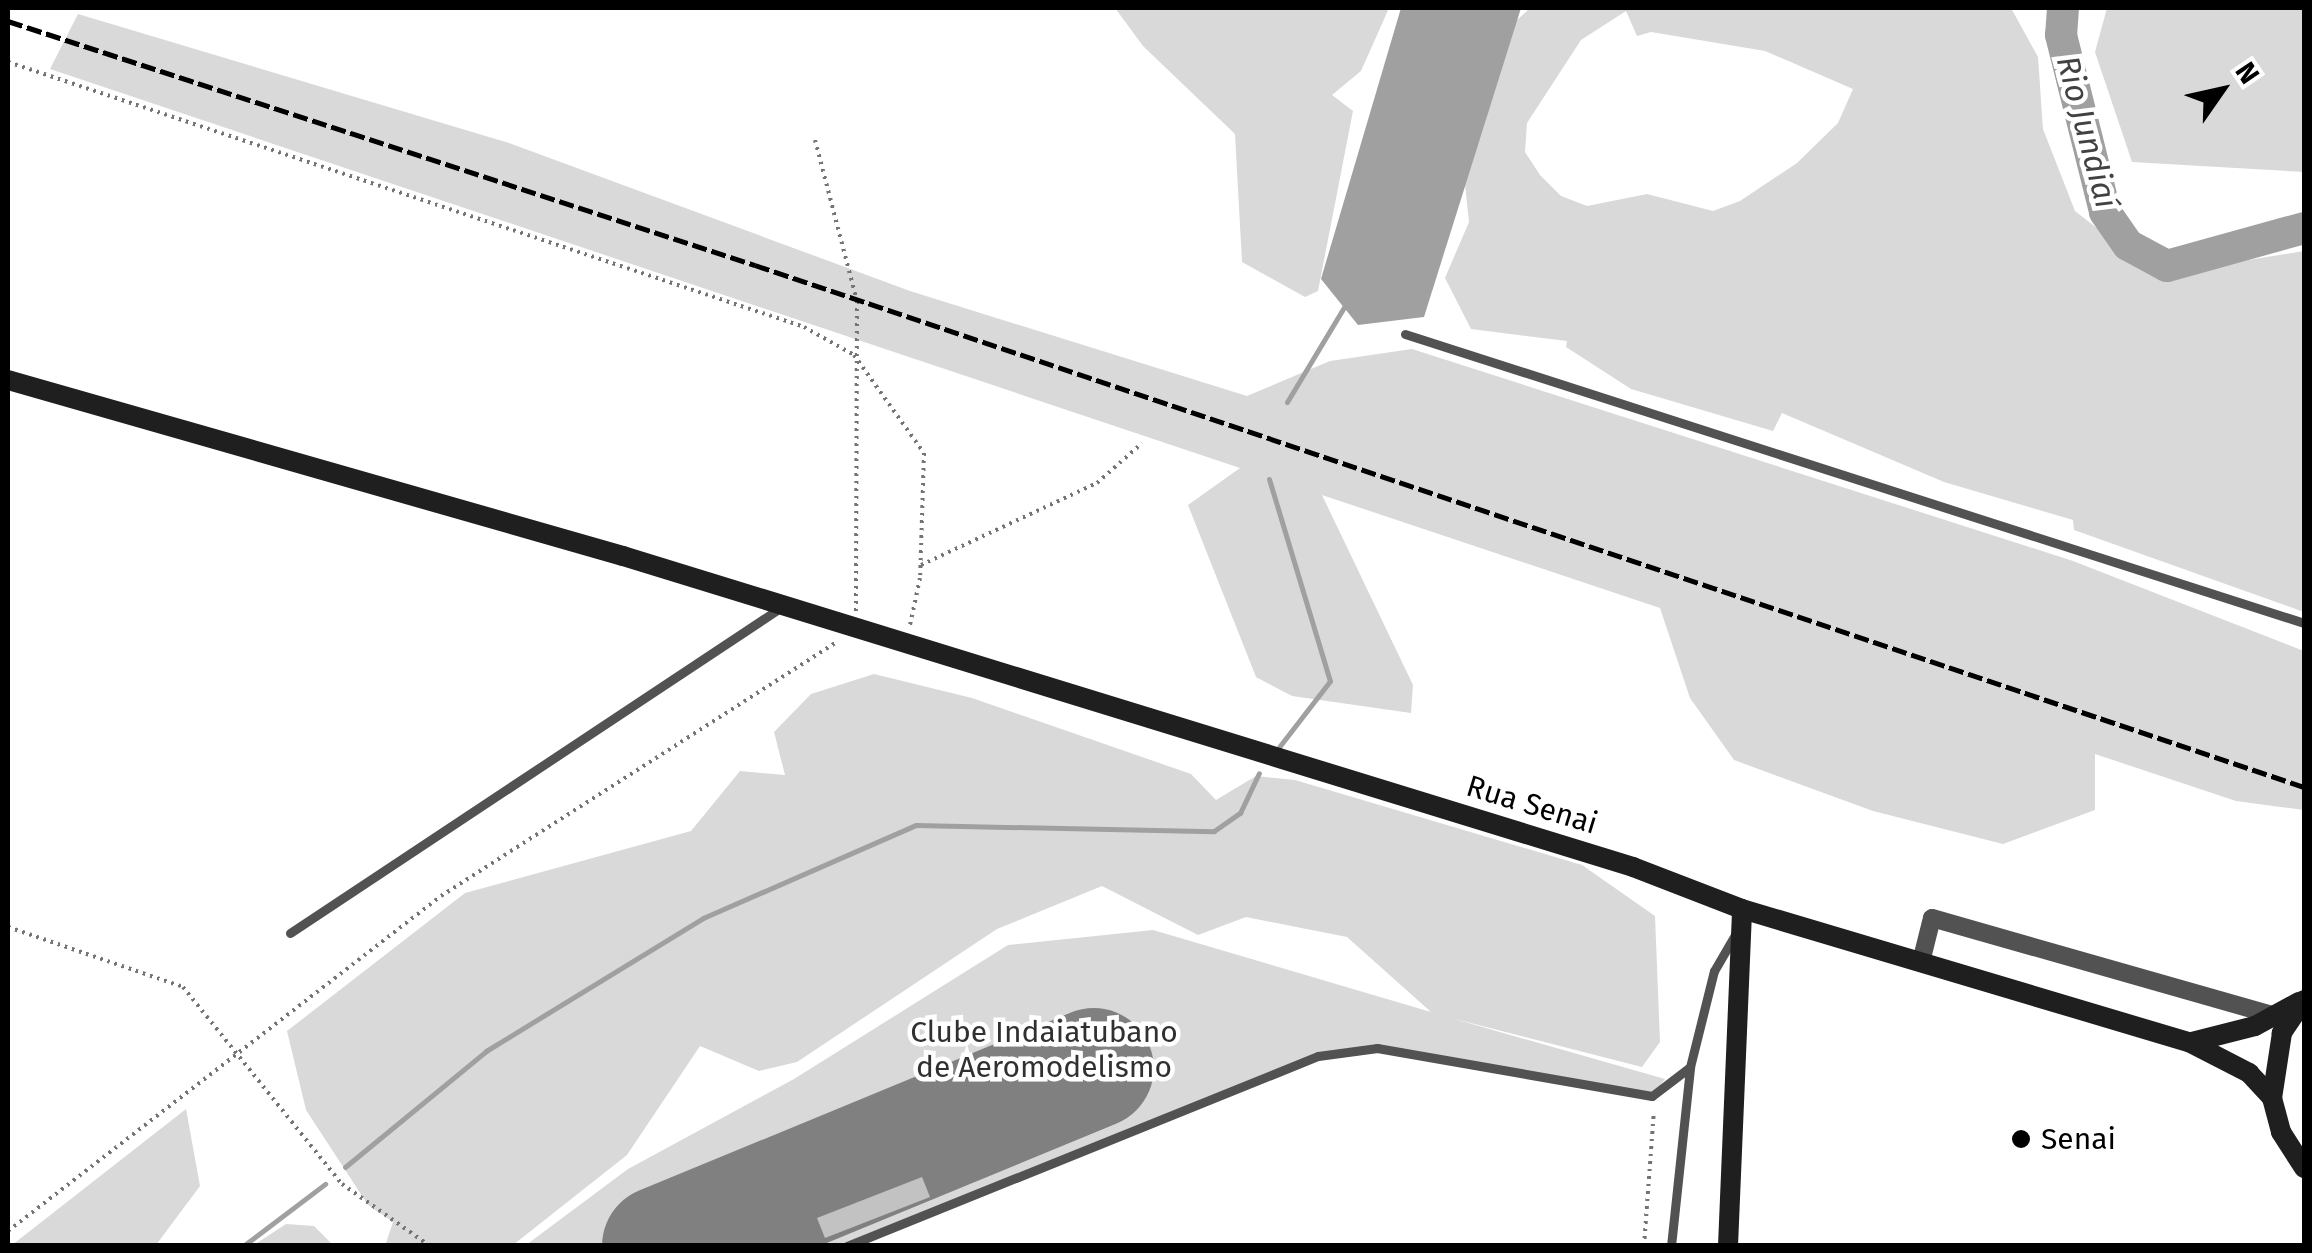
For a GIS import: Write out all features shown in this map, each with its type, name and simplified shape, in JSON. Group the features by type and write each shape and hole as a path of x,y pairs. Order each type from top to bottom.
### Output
{"street":[{"name":"Rua Senai","path":"8,380 782,606 905,647 1633,867 1742,910 2189,1042 2250,1073 2272,1098"},
{"path":"1728,1246 1737,932 1742,910"},
{"path":"1922,962 1932,918 2276,1016"},
{"path":"2189,1042 2276,1016 2304,999"},
{"path":"2303,1168 2272,1098 2282,1033 2304,999"}],"lane":[{"path":"1405,334 2304,623"},
{"path":"290,933 782,606"},
{"path":"1671,1246 1690,1066 1714,971 1737,932"},
{"path":"847,1246 1318,1056 1377,1048 1652,1096 1690,1066"}],"path":[{"path":"8,62 804,327 854,354 924,454 921,566 905,647"},
{"path":"8,1231 237,1048 441,896 856,629 857,301 815,140"},
{"path":"921,566 1097,484 1142,443"},
{"path":"8,927 183,987 237,1048 342,1184 430,1246"},
{"path":"1644,1246 1656,1134 1652,1096"}],"green space":[{"path":"1115,8 1389,8 1361,71 1332,95 1353,111 1318,291 1305,297 1242,262 1235,134 1143,46"},
{"path":"1530,8 2011,8 2038,57 2043,129 2075,211 2116,243 2199,268 2304,251 2304,612 2074,530 2073,520 1944,482 1782,413 1773,431 1631,389 1566,347 1567,341 1471,329 1445,278 1469,222 1465,184 1515,22","holes":["1626,11 1637,36 1651,32 1765,51 1853,89 1838,123 1797,163 1740,201 1713,211 1647,194 1587,206 1561,196 1540,175 1525,152 1527,123 1581,40"]},
{"path":"2107,8 2304,8 2304,172 2132,162 2095,52"},
{"path":"78,14 509,143 910,291 1247,396 1330,361 1412,349 2073,561 2304,651 2304,810 2236,801 2095,754 2095,810 2003,844 1873,811 1734,760 1690,698 1660,608 1322,495 1413,685 1411,713 1292,696 1256,677 1188,505 1240,468 50,69"},
{"name":"Clube Indaiatubano de Aeromodelismo","path":"874,674 972,698 1191,774 1216,800 1256,776 1295,780 1582,865 1655,916 1660,1042 1642,1067 1451,1018 1665,1079 1652,1096 1377,1048 1318,1056 845,1245 526,1245 628,1169 794,1079 1008,945 1153,930 1431,1012 1347,937 1246,917 1198,935 1102,886 997,929 797,1062 759,1071 700,1046 627,1155 513,1245 385,1246 393,1222 368,1205 306,1110 287,1031 465,893 691,831 740,771 785,775 774,732 811,694"},
{"path":"186,1109 200,1186 156,1245 12,1245"},
{"path":"286,1224 314,1226 333,1245 254,1245"}],"shaded area":[{"path":"1401,8 1521,8 1424,317 1358,325 1321,279"}],"building":[{"path":"922,1177 930,1197 825,1238 817,1218"}],"waterway":[{"name":"Rio Jundiaí","path":"2063,8 2061,35 2105,212 2128,245 2167,266 2304,228"},
{"path":"1287,402 1347,302"},
{"path":"1269,479 1330,681 1279,747"},
{"path":"345,1167 486,1051 703,918 916,825 1214,831 1240,813 1259,773"},
{"path":"243,1246 325,1184"}],"runway":[{"path":"662,1246 1094,1068"}],"railway":[{"path":"8,21 755,265 2304,787"}],"place":[{"name":"Senai","path":"2021,1139"}]}
